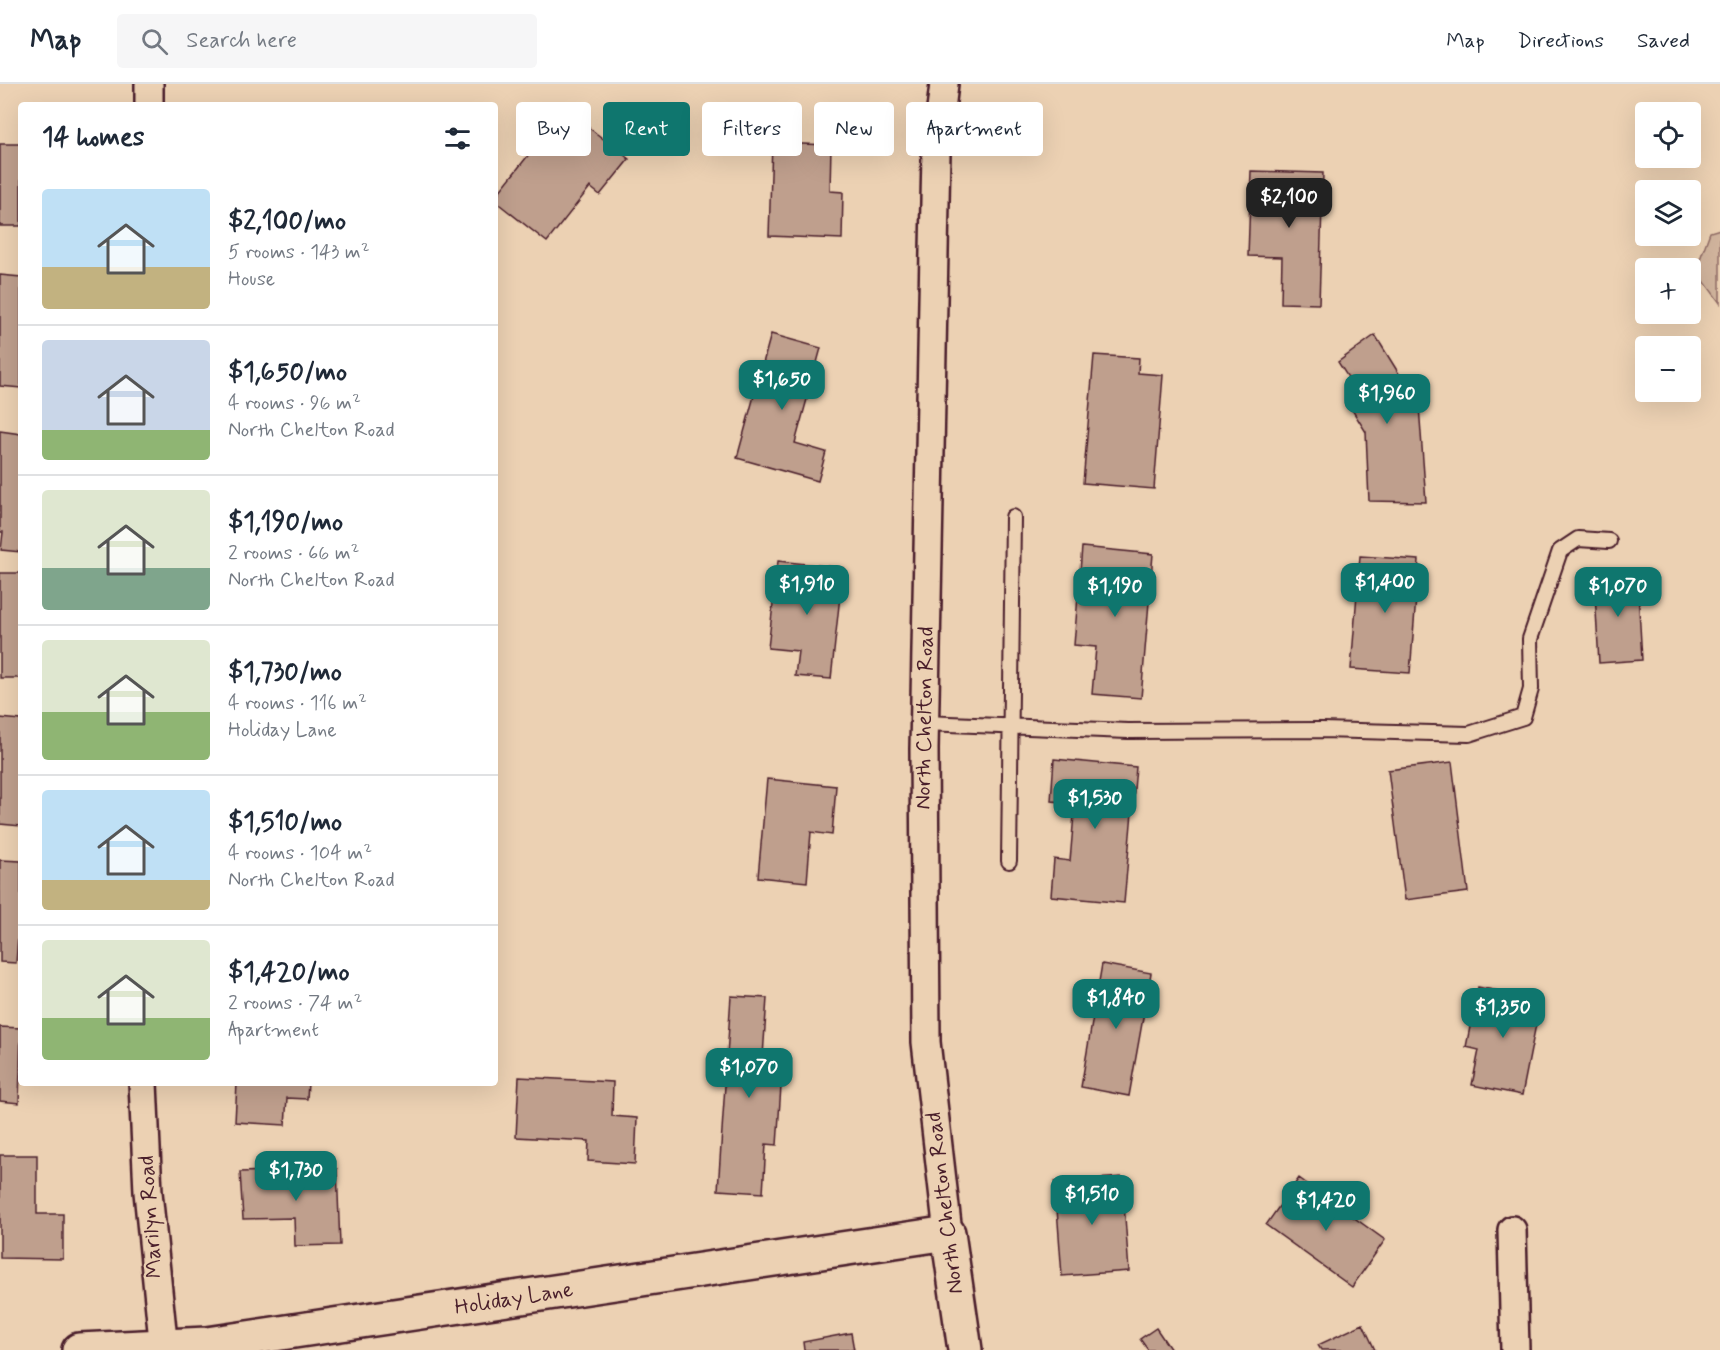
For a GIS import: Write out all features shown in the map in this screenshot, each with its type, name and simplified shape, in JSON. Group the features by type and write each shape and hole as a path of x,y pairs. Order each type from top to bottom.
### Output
{"street":[{"path":"148,102 149,84"},
{"name":"North Chelton Road","path":"944,84 936,152 924,723 926,1042 948,1233 965,1350"},
{"name":"Marilyn Road","path":"143,1086 148,1192 163,1348"},
{"path":"1512,1230 1515,1350"},
{"name":"Holiday Lane","path":"79,1350 163,1348 219,1342 948,1233"}],"lane":[{"path":"1010,861 1013,517"},
{"path":"924,723 1128,731 1322,730 1469,734 1524,717 1531,689 1530,639 1560,551 1578,539 1609,542"}],"shaded area":[{"path":"1720,229 1720,303 1701,277 1700,258 1710,232"}],"building":[{"path":"591,129 603,139 603,156 625,156 629,159 600,195 590,187 547,242 498,203 498,193 528,156 591,156"},
{"path":"0,144 18,144 18,226 0,226"},
{"path":"802,144 814,144 814,156 831,156 830,191 843,192 842,239 769,236 772,156 802,156"},
{"path":"1251,171 1323,173 1319,304 1281,303 1282,257 1248,256"},
{"path":"0,275 18,277 18,388 0,386"},
{"path":"771,334 821,348 795,443 826,452 818,481 737,458"},
{"path":"1375,335 1419,406 1426,502 1369,501 1366,432 1349,405 1360,396 1338,362"},
{"path":"1094,355 1139,358 1138,373 1163,375 1154,489 1083,483"},
{"path":"0,431 18,434 18,552 1,550 3,532 0,532"},
{"path":"1082,547 1153,554 1141,698 1092,694 1096,647 1074,645"},
{"path":"1360,556 1419,560 1410,673 1351,669"},
{"path":"778,561 843,568 831,679 795,676 798,651 768,648"},
{"path":"0,573 18,573 18,678 0,678"},
{"path":"1637,574 1642,660 1599,663 1594,576"},
{"path":"0,718 18,720 18,826 0,824"},
{"path":"1054,759 1136,767 1124,903 1051,896 1054,859 1070,861 1075,803 1051,801"},
{"path":"1452,762 1468,892 1405,900 1388,770"},
{"path":"767,779 836,786 832,835 811,832 807,882 758,877"},
{"path":"0,860 18,861 16,963 0,962"},
{"path":"1102,964 1151,973 1129,1096 1081,1087"},
{"path":"1478,987 1541,999 1522,1095 1472,1085 1479,1050 1466,1047"},
{"path":"731,996 767,998 763,1056 783,1057 777,1145 766,1144 763,1193 718,1190"},
{"path":"0,1027 18,1028 19,1103 0,1101"},
{"path":"519,1077 613,1082 612,1116 637,1118 635,1164 588,1161 589,1141 516,1137"},
{"path":"237,1086 308,1086 307,1099 287,1098 285,1125 235,1122"},
{"path":"0,1155 37,1155 37,1214 63,1214 63,1259 0,1258"},
{"path":"337,1169 340,1245 295,1246 294,1218 243,1219 240,1172"},
{"path":"1122,1177 1129,1271 1062,1276 1055,1182"},
{"path":"1299,1178 1385,1240 1352,1287 1266,1225"},
{"path":"1363,1324 1375,1350 1321,1350 1318,1345"},
{"path":"1156,1328 1171,1350 1148,1350 1140,1339"},
{"path":"851,1333 854,1350 804,1350 803,1342"}]}
